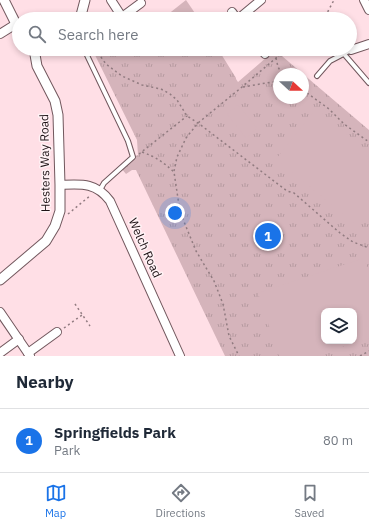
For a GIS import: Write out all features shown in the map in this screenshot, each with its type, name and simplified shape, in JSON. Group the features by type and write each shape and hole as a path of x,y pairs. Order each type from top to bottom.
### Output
{"street":[{"path":"4,0 12,17"},
{"path":"82,12 85,0"},
{"path":"111,0 119,12"},
{"path":"246,12 261,0"},
{"path":"364,0 369,10"},
{"path":"128,12 141,3"},
{"path":"0,34 12,29"},
{"path":"357,48 369,44"},
{"name":"Hesters Way Road","path":"0,280 46,241 58,219 60,211 58,115 54,101 37,66 35,56"},
{"path":"60,185 88,185 99,189"},
{"name":"Welch Road","path":"99,189 112,205 180,356"},
{"path":"0,312 29,354 57,332"},
{"path":"0,353 19,339"}],"lane":[{"path":"87,56 128,141 133,157 99,189"},
{"path":"317,76 330,61 339,56"},
{"path":"350,56 369,83"}],"path":[{"path":"328,12 334,0"},
{"path":"100,56 106,64 122,76 142,85 161,89 170,94 177,100 187,116 287,190 294,193 340,233 353,242 369,248"},
{"path":"239,356 229,336 223,304 214,281 196,250 180,212 174,172 176,157 186,138 198,123 276,58 279,68"},
{"path":"242,87 273,82"},
{"path":"309,94 329,109 344,124 369,142"},
{"path":"174,172 165,163 154,156 142,152 187,116"},
{"path":"68,214 99,189"},
{"path":"75,304 90,326"},
{"path":"57,332 82,315"},
{"path":"360,356 369,351"}],"green space":[{"path":"186,0 194,12 171,12"},
{"path":"95,56 222,56 238,82 268,56 282,56 296,68 273,68 273,104 309,104 309,79 369,130 369,356 225,356 136,170 132,170 126,174 121,168 133,157 138,155 137,140"},
{"path":"238,105 257,128 246,138 227,114"},
{"path":"316,109 369,152 369,214 359,227 276,159"},
{"path":"364,258 369,273 369,338 357,342 357,308 321,308 321,344 351,344 315,356 279,356 258,293"}],"place":[{"name":"Springfields Park","path":"268,236"}]}
